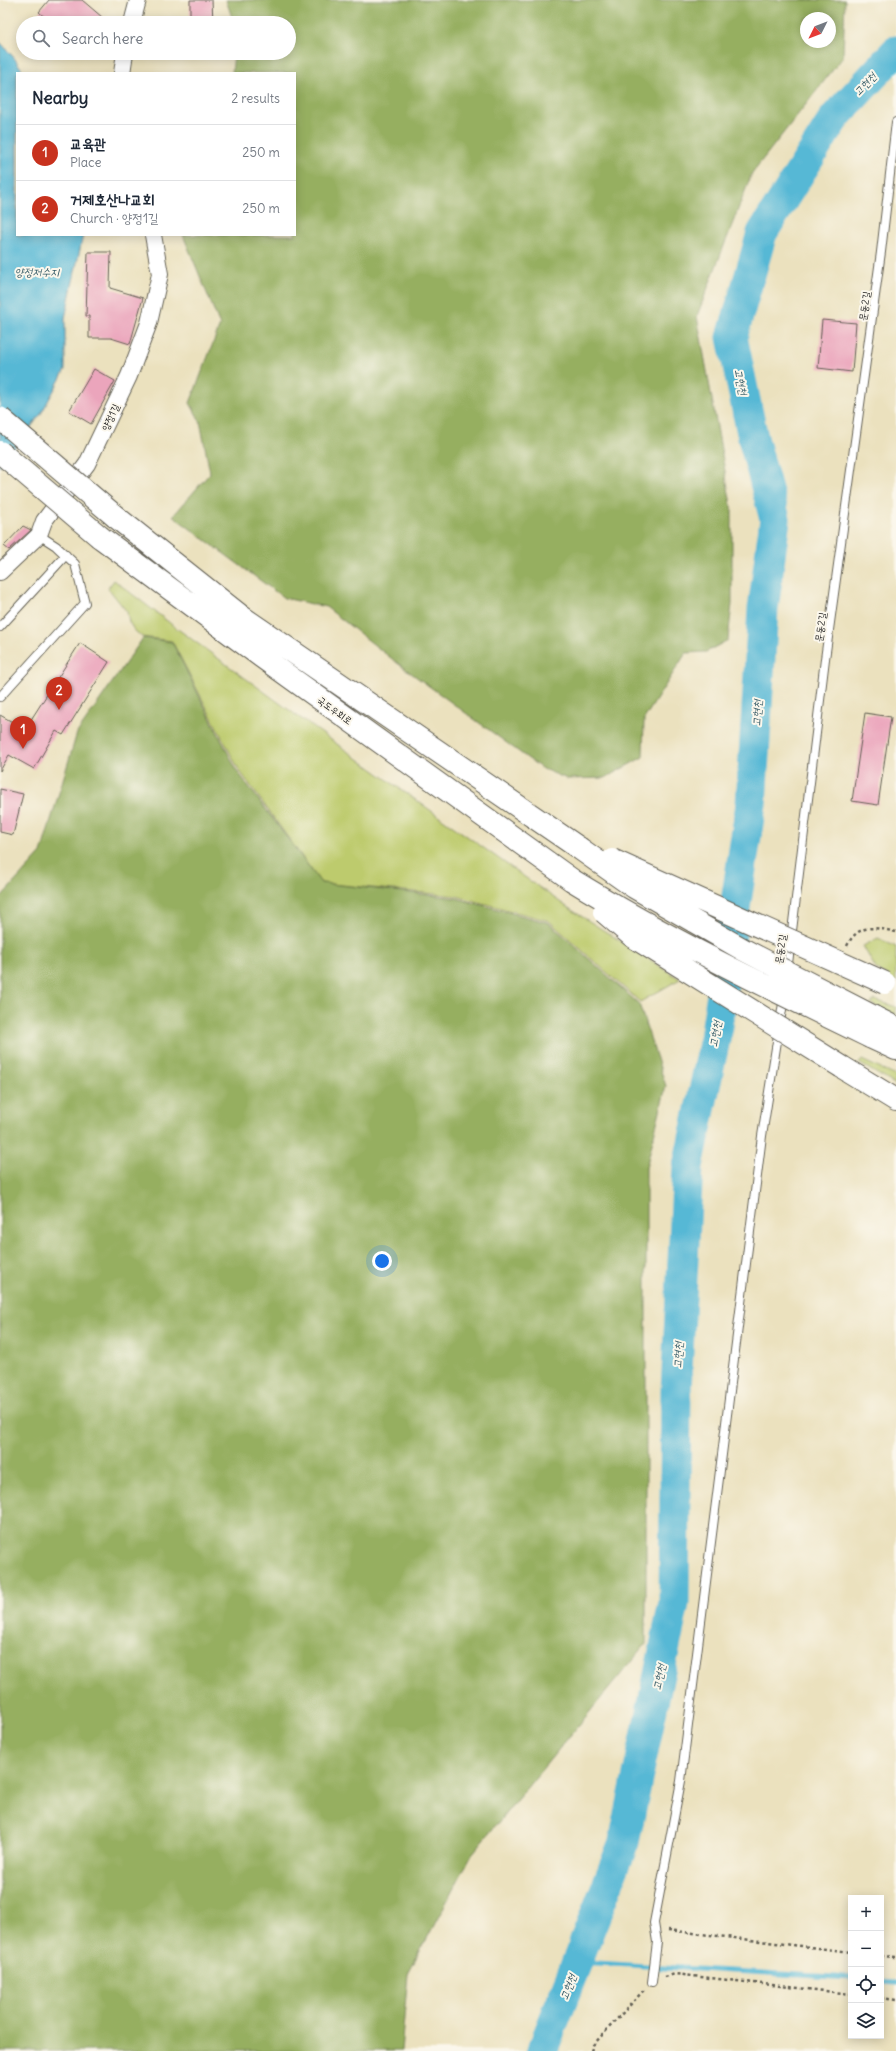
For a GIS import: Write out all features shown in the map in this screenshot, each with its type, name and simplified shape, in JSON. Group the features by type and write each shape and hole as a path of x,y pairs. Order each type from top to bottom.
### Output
{"highway":[{"path":"0,418 116,517 242,617 634,887 744,950 872,1027 896,1049"},
{"name":"국도우회로","path":"0,452 100,537 262,657 572,880"},
{"path":"579,848 629,867 722,911 891,985"},
{"path":"572,880 627,914 703,956 872,1027 896,1028"},
{"path":"572,880 632,936 896,1100"}],"street":[{"path":"134,16 138,0"},
{"path":"122,72 125,60"},
{"name":"양정1길","path":"0,572 39,535 44,521 87,464 134,363 149,323 160,274 153,236"}],"lane":[{"name":"문동2길","path":"652,1982 657,1942 654,1923 681,1781 762,1136 777,1045 798,896 825,659 881,252 896,122"},
{"path":"0,697 85,602 75,564 66,555 39,535"},
{"path":"0,627 66,555"}],"path":[{"path":"654,1923 659,1924 672,1932 848,1952"},
{"path":"884,1956 896,1958"},
{"path":"591,2051 593,2045 652,1982 675,1974 848,1994"},
{"path":"884,1998 896,2000"}],"green space":[{"path":"226,0 845,0 843,57 752,173 697,316 732,510 732,604 728,640 706,652 686,653 644,719 643,757 605,778 567,779 541,768 396,662 326,607 284,598 173,516 210,473 200,421 190,403 220,325 183,236 296,236 296,72 232,72 233,60 296,60 296,16 232,16"},
{"path":"114,580 175,627 296,715 567,907 680,979 640,1002 549,921 456,896 321,883 239,770 172,641 142,637 134,630 129,622 127,612 108,588"},
{"path":"143,638 172,642 237,771 321,883 456,898 549,923 639,1004 666,1086 646,1168 646,1644 472,1854 408,1974 401,2051 0,2051 0,898 41,853 77,733"},
{"path":"878,938 896,947 896,982 876,969 863,946"},
{"path":"875,1000 896,1007 896,1018 871,1003"},
{"path":"862,1060 896,1076 896,1085 859,1063"}],"water":[{"name":"양정저수지","path":"0,42 15,59 23,72 16,72 16,236 83,236 65,318 65,370 41,414 0,467"}],"building":[{"path":"49,0 82,0 101,16 43,16 39,12"},
{"path":"190,0 212,0 213,16 190,16"},
{"path":"88,252 111,252 110,288 143,298 130,344 111,338 89,338 89,316 86,316"},
{"path":"822,320 856,323 852,372 818,368"},
{"path":"94,369 115,381 91,424 69,411"},
{"path":"23,526 31,530 9,550 4,546"},
{"path":"80,643 109,662 63,735 56,731 34,769 9,755 0,771 0,715 25,729"},
{"path":"865,713 891,717 878,805 852,801"},
{"path":"0,789 23,794 13,835 0,832"}],"waterway":[{"name":"고현천","path":"542,2051 624,1842 674,1603 676,1390 688,1166 715,1039 751,804 763,609 775,519 753,438 732,337 762,233 835,117 896,51"},
{"path":"578,1962 848,1978"},
{"path":"884,1982 896,1983"}],"place":[{"name":"거제호산나교회","path":"59,710"},
{"name":"교육관","path":"23,749"}]}
